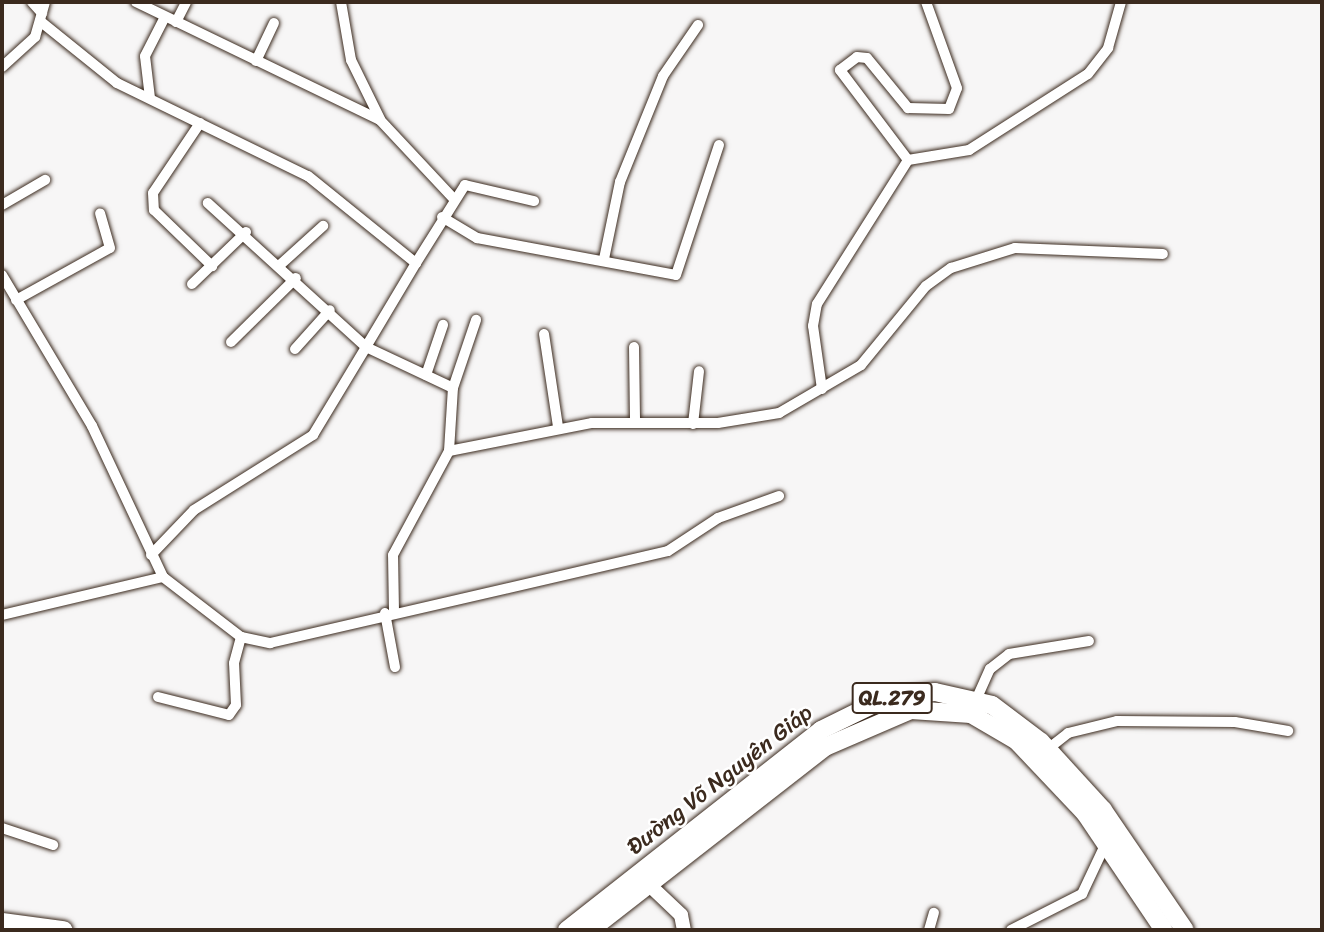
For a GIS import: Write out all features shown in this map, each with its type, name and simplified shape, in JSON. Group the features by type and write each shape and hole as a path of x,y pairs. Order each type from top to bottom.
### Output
{"highway":[{"name":"Đường Võ Nguyên Giáp","path":"590,930 644,879 844,718 910,694 976,700 1017,720 1185,930"},
{"name":"Đường Võ Nguyên Giáp","path":"567,930 644,879 825,747 884,719 911,710 971,714 998,726 1042,754"},
{"name":"Đường Võ Nguyên Giáp","path":"1111,835 1164,930"},
{"path":"2,922 62,930"}],"street":[{"path":"32,2 117,83 308,176 416,263"},
{"path":"136,2 380,120"},
{"path":"176,22 186,2"},
{"path":"341,2 351,60 380,120 453,198"},
{"path":"908,160 840,70 864,57 908,108 949,109 957,88 926,2"},
{"path":"822,389 813,326 817,304 908,160 969,150 1088,74 1108,48 1121,2"},
{"path":"2,67 23,54 42,12"},
{"path":"150,98 145,56 165,17"},
{"path":"256,61 274,23"},
{"path":"604,259 620,182 663,76 698,25"},
{"path":"200,123 153,193 153,201 172,231 212,266"},
{"path":"442,217 477,238 680,272 692,212 719,145"},
{"path":"2,205 45,180"},
{"path":"151,555 194,510 313,435 453,198 471,183 534,201"},
{"path":"208,203 246,232 366,347 453,388"},
{"path":"16,300 110,248 100,213"},
{"path":"281,264 323,226"},
{"path":"192,284 246,232"},
{"path":"449,452 558,427 635,422 694,424 779,413 868,359 926,286 951,268 1015,248 1163,254"},
{"path":"2,275 92,426 163,577 241,637 270,643 390,612 668,551 718,517 779,496"},
{"path":"231,342 296,278"},
{"path":"295,349 330,310"},
{"path":"396,667 390,612 393,555 449,452 453,388 475,320"},
{"path":"426,375 443,325"},
{"path":"544,334 558,427"},
{"path":"634,347 635,422"},
{"path":"694,424 699,371"},
{"path":"2,615 163,577"},
{"path":"158,697 229,715 236,705 234,663 241,637"},
{"path":"976,700 990,669 1009,654 1089,641"},
{"path":"1042,754 1068,733 1116,721 1235,722 1288,731"},
{"path":"2,828 53,845"},
{"path":"1010,930 1082,894 1111,835"},
{"path":"644,879 681,915 684,930"},
{"path":"929,930 934,913"}]}
